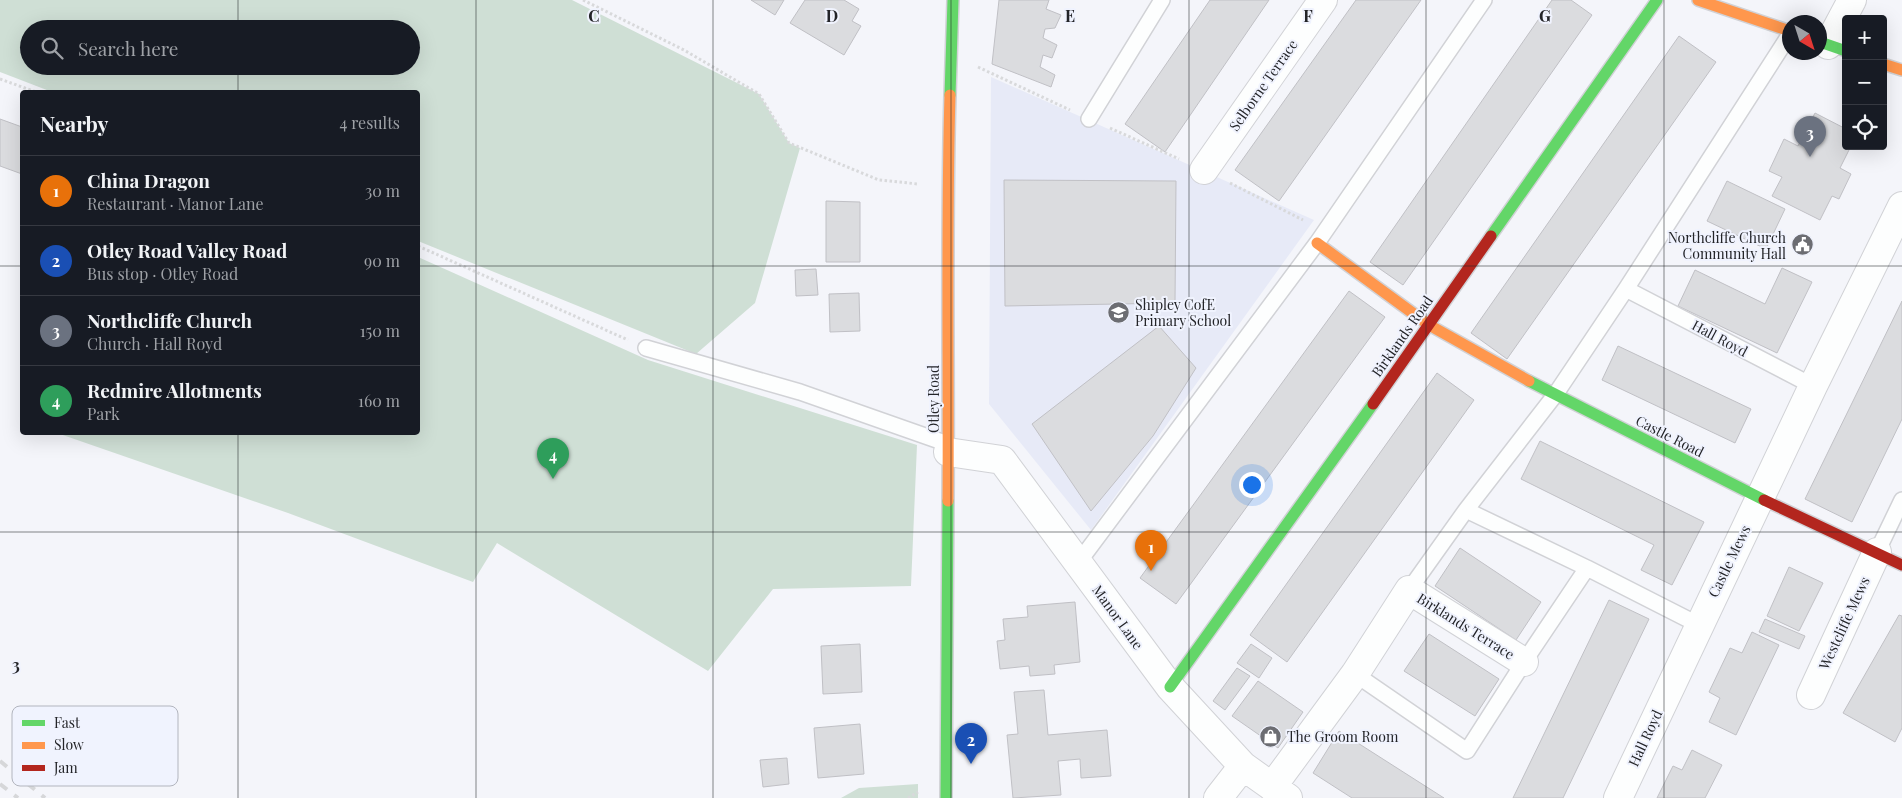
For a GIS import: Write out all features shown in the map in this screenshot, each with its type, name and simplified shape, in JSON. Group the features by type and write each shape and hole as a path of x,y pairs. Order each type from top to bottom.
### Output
{"main road":[{"name":"Otley Road","path":"946,798 947,187 954,0"},
{"name":"Birklands Road","path":"1170,687 1428,325 1656,0"},
{"path":"1698,0 1782,29"},
{"path":"1887,65 1902,70"},
{"name":"Castle Road","path":"1321,237 1428,325 1555,395 1760,498 1902,565"}],"street":[{"name":"Selborne Terrace","path":"1204,170 1323,0"},
{"path":"1831,46 1852,0"},
{"path":"1760,498 1902,206"},
{"name":"Manor Lane","path":"948,448 1002,460 1170,687 1243,766 1280,792"},
{"name":"Castle Mews","path":"1699,625 1760,498"},
{"name":"Westcliffe Mews","path":"1811,695 1877,552"},
{"path":"1280,792 1409,590"},
{"name":"Birklands Terrace","path":"1409,590 1524,662"},
{"name":"Hall Royd","path":"1618,798 1699,625"},
{"path":"1218,798 1243,766"}],"lane":[{"path":"1090,119 1162,0"},
{"path":"1078,563 1321,237 1484,0"},
{"path":"1409,590 1466,510 1555,395 1626,289 1782,45"},
{"name":"Hall Royd","path":"1626,289 1813,386"},
{"path":"646,348 800,392 948,448"},
{"path":"1877,552 1902,500"},
{"path":"1466,510 1587,568 1699,625"},
{"path":"1354,674 1468,751 1524,662 1587,568"}],"path":[{"path":"582,0 684,50 759,94 789,143 879,180 947,187"},
{"path":"952,56 1204,170 1321,237"},
{"path":"0,80 30,90"},
{"path":"420,247 646,348"}],"shaded area":[{"path":"0,0 572,0 759,94 789,143 800,148 755,303 696,354 420,242 420,90 47,90 0,72"},
{"name":"Shipley CofE Primary School","path":"991,77 1314,220 1091,530 989,404"},
{"path":"420,258 648,360 917,445 911,586 773,589 708,671 497,543 473,582 288,513 63,435 420,435"},
{"path":"918,784 918,798 841,798 859,788"}],"building":[{"path":"751,0 784,0 775,15"},
{"path":"805,0 844,0 859,9 852,21 861,26 844,55 790,23"},
{"path":"999,0 1049,0 1046,9 1061,15 1055,28 1045,29 1043,38 1057,45 1052,58 1043,55 1040,67 1055,75 1051,87 992,64"},
{"path":"1210,0 1269,0 1165,152 1125,124"},
{"path":"1356,0 1421,0 1279,201 1235,170"},
{"path":"1552,0 1571,0 1592,15 1403,285 1370,262"},
{"path":"1679,36 1716,62 1507,359 1471,333"},
{"path":"1815,113 1842,127 1842,150 1849,150 1840,168 1851,174 1839,199 1832,196 1820,220 1772,196 1782,177 1769,171 1784,139 1798,146"},
{"path":"0,119 20,126 20,173 0,166"},
{"path":"1004,180 1176,181 1175,303 1005,306"},
{"path":"1727,181 1785,209 1766,249 1707,221"},
{"path":"826,201 860,202 860,262 826,262"},
{"path":"1782,268 1812,282 1777,353 1678,306 1695,270 1765,304"},
{"path":"816,269 818,295 796,296 795,270"},
{"path":"1349,291 1385,317 1176,604 1140,578"},
{"path":"859,293 860,331 830,332 829,294"},
{"path":"1902,301 1902,419 1852,522 1805,499"},
{"path":"1159,326 1196,368 1153,436 1091,511 1032,424"},
{"path":"1618,346 1751,409 1735,443 1602,380"},
{"path":"1437,373 1474,400 1287,662 1250,635"},
{"path":"1540,441 1704,522 1672,585 1641,570 1654,545 1521,479"},
{"path":"1460,548 1541,602 1516,640 1435,586"},
{"path":"1789,567 1823,583 1799,631 1767,616"},
{"path":"1609,600 1649,619 1563,798 1513,798"},
{"path":"1075,602 1080,662 1054,665 1055,674 1030,676 1029,666 1000,669 997,641 1005,640 1003,619 1028,617 1027,606"},
{"path":"1899,615 1902,616 1902,728 1895,742 1843,713"},
{"path":"1765,619 1805,636 1799,649 1759,632"},
{"path":"1752,632 1779,645 1736,735 1709,722 1720,698 1709,692 1730,648 1742,653"},
{"path":"1429,634 1499,679 1475,716 1404,671"},
{"path":"860,644 862,692 823,694 821,646"},
{"path":"1251,644 1272,658 1259,678 1237,663"},
{"path":"1237,668 1250,676 1225,710 1213,701"},
{"path":"1258,681 1303,712 1278,748 1232,716"},
{"path":"1044,690 1048,735 1107,730 1111,776 1081,778 1080,759 1058,761 1061,795 1013,798 1007,735 1018,734 1014,692"},
{"path":"860,724 864,774 818,778 814,728"},
{"path":"1339,731 1444,798 1352,798 1313,773"},
{"path":"1692,750 1722,765 1705,798 1657,798 1673,766 1682,770"},
{"path":"787,758 789,784 763,787 760,760"}],"railway":[{"path":"0,761 12,771"},
{"path":"0,784 18,798"},
{"path":"30,786 45,798"}],"traffic: fast":[{"path":"950,95 953,0"},
{"path":"1491,236 1657,0"},
{"path":"1827,44 1842,50"},
{"path":"1529,381 1764,500"},
{"path":"1170,687 1373,404"},
{"path":"946,798 948,501"}],"traffic: slow":[{"path":"1698,0 1782,28"},
{"path":"1887,65 1902,70"},
{"path":"948,501 950,95"},
{"path":"1317,243 1429,325 1529,381"}],"traffic: jam":[{"path":"1373,404 1491,236"},
{"path":"1764,500 1902,565"}],"place":[{"name":"Northcliffe Church","path":"1810,157"},
{"name":"Northcliffe Church Community Hall","path":"1802,245"},
{"name":"Shipley CofE Primary School","path":"1119,312"},
{"name":"Redmire Allotments","path":"553,479"},
{"name":"China Dragon","path":"1151,571"},
{"name":"The Groom Room","path":"1271,736"},
{"name":"Otley Road Valley Road","path":"971,764"}]}
